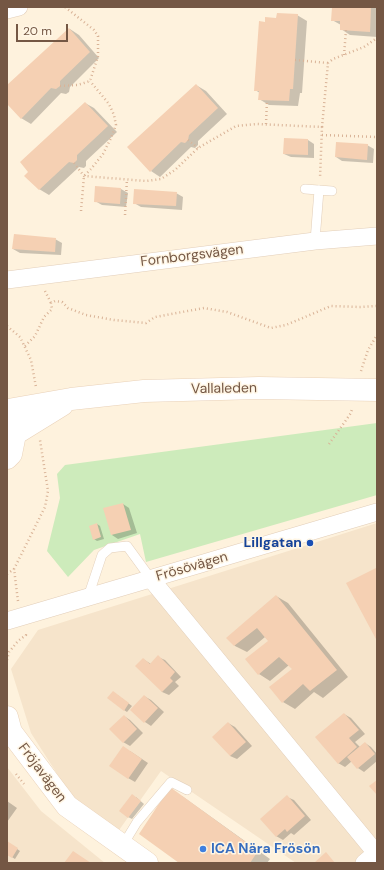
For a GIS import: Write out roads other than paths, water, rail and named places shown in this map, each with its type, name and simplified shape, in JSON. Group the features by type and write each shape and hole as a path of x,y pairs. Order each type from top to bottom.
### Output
{"main road":[{"name":"Vallaleden","path":"7,410 71,399 144,391 259,388 377,390"},
{"name":"Vallaleden","path":"15,434 71,399"},
{"path":"7,410 13,420 15,434 11,454 7,458"},
{"name":"Fröjavägen","path":"7,717 11,732 66,806 147,863"}],"street":[{"path":"7,10 19,7"},
{"name":"Fornborgsvägen","path":"7,280 315,241 377,236"},
{"name":"Frösövägen","path":"14,619 377,512"},
{"path":"150,579 372,856"}],"lane":[{"path":"305,190 332,191"},
{"path":"315,241 319,190"},
{"path":"88,597 102,555 110,548 127,546 150,579"},
{"path":"122,845 137,822 159,795 172,782 187,790"}],"place":[{"name":"Lillgatan","path":"310,543"},
{"name":"ICA Nära Frösön","path":"203,849"}]}
